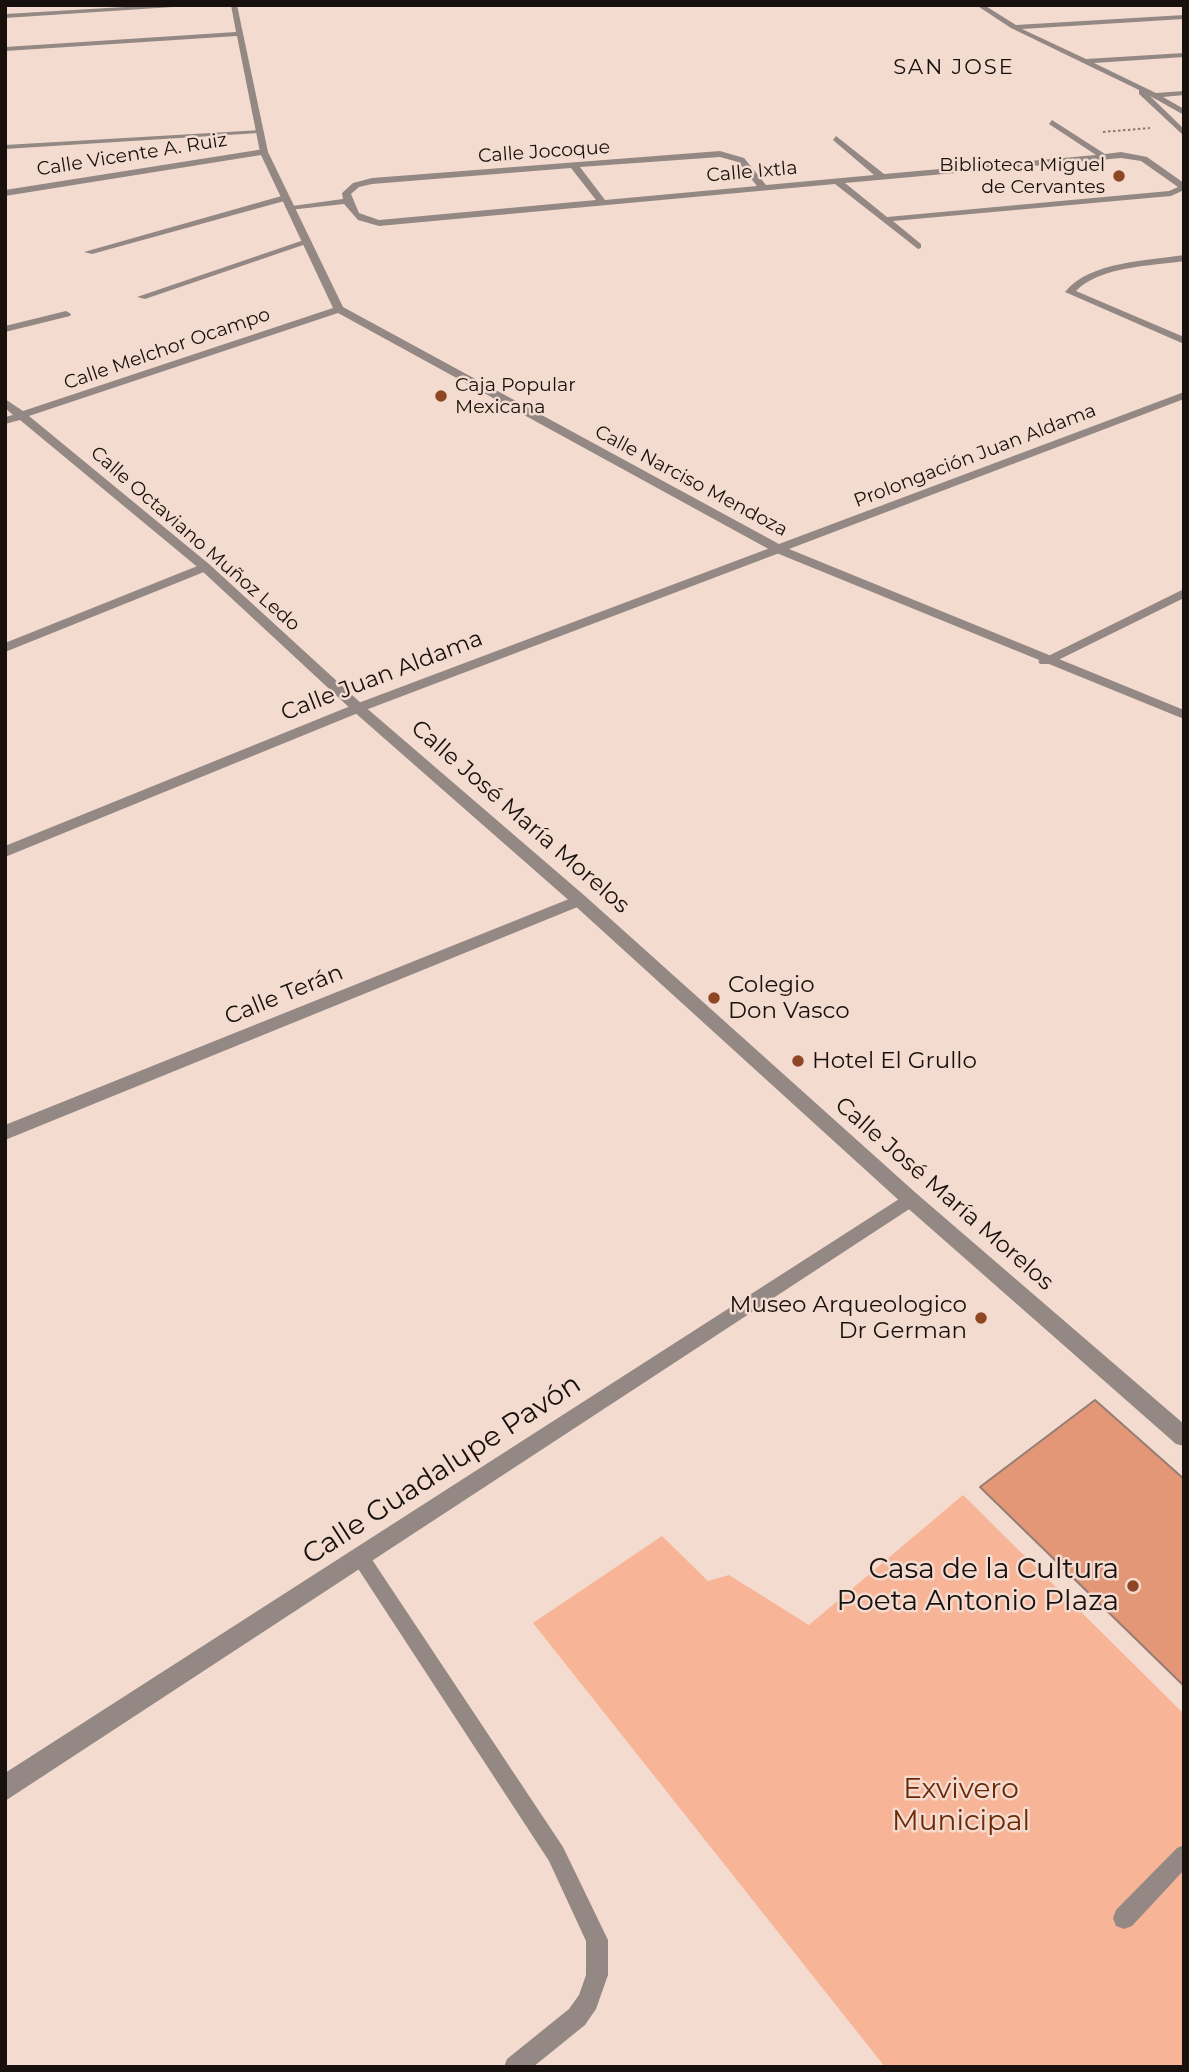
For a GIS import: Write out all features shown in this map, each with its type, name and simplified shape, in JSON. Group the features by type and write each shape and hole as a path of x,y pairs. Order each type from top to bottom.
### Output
{"street":[{"path":"5,16 200,5"},
{"path":"234,5 264,152 339,309"},
{"path":"979,5 1013,27 1143,93 1184,134"},
{"path":"1013,27 1184,18"},
{"path":"1023,32 1184,24"},
{"path":"5,49 241,34"},
{"path":"1084,61 1184,55"},
{"path":"1143,93 1184,93"},
{"path":"1155,94 1184,113"},
{"path":"1052,122 1103,156"},
{"path":"835,138 882,177"},
{"name":"Calle Vicente A. Ruiz","path":"5,193 264,152"},
{"name":"Calle Jocoque","path":"349,205 346,193 356,185 372,181 735,155 744,160 764,189"},
{"name":"Calle Ixtla","path":"349,205 369,223 1103,156 1139,157 1161,169 1171,171"},
{"path":"574,166 603,203"},
{"path":"1171,171 1184,174"},
{"path":"888,219 1171,193 1184,187 1171,171"},
{"path":"838,182 888,219 918,246"},
{"path":"89,252 289,206 349,205"},
{"path":"142,297 307,242"},
{"path":"1184,258 1099,274 1076,285 1070,292 1184,341"},
{"name":"Calle Melchor Ocampo","path":"5,421 339,309"},
{"name":"Calle Narciso Mendoza","path":"339,309 778,549 1184,715"},
{"path":"5,328 66,314"},
{"name":"Prolongación Juan Aldama","path":"778,549 1184,395"},
{"name":"Calle Octaviano Muñoz Ledo","path":"5,402 205,567 358,708"},
{"name":"Calle Juan Aldama","path":"5,852 358,708 778,549"},
{"path":"5,648 205,567"},
{"path":"1045,660 1184,593"},
{"name":"Calle José María Morelos","path":"358,708 579,900 910,1199 1184,1437"},
{"name":"Calle Terán","path":"5,1133 579,900"},
{"name":"Calle Guadalupe Pavón","path":"5,1788 910,1199"}],"lane":[{"path":"5,147 259,131"},
{"path":"361,1558 556,1854 597,1940 597,1975 589,2001 577,2017 515,2067"},
{"path":"1124,1919 1184,1856"}],"path":[{"path":"1078,139 1107,131 1175,126"}],"green space":[{"name":"Exvivero Municipal","path":"963,1495 1184,1714 1184,2067 885,2067 533,1623 662,1536 708,1581 729,1575 809,1625"}],"building":[{"name":"Casa de la Cultura Poeta Antonio Plaza","path":"1095,1400 1184,1479 1184,1686 980,1487"}],"place":[{"name":"Biblioteca Miguel de Cervantes","path":"1119,176"},
{"name":"Caja Popular Mexicana","path":"441,396"},
{"name":"Colegio Don Vasco","path":"714,998"},
{"name":"Hotel El Grullo","path":"798,1061"},
{"name":"Museo Arqueologico Dr German","path":"981,1318"},
{"name":"Casa de la Cultura Poeta Antonio Plaza","path":"1133,1586"}],"district":[{"name":"SAN JOSE","path":"954,68"}]}
